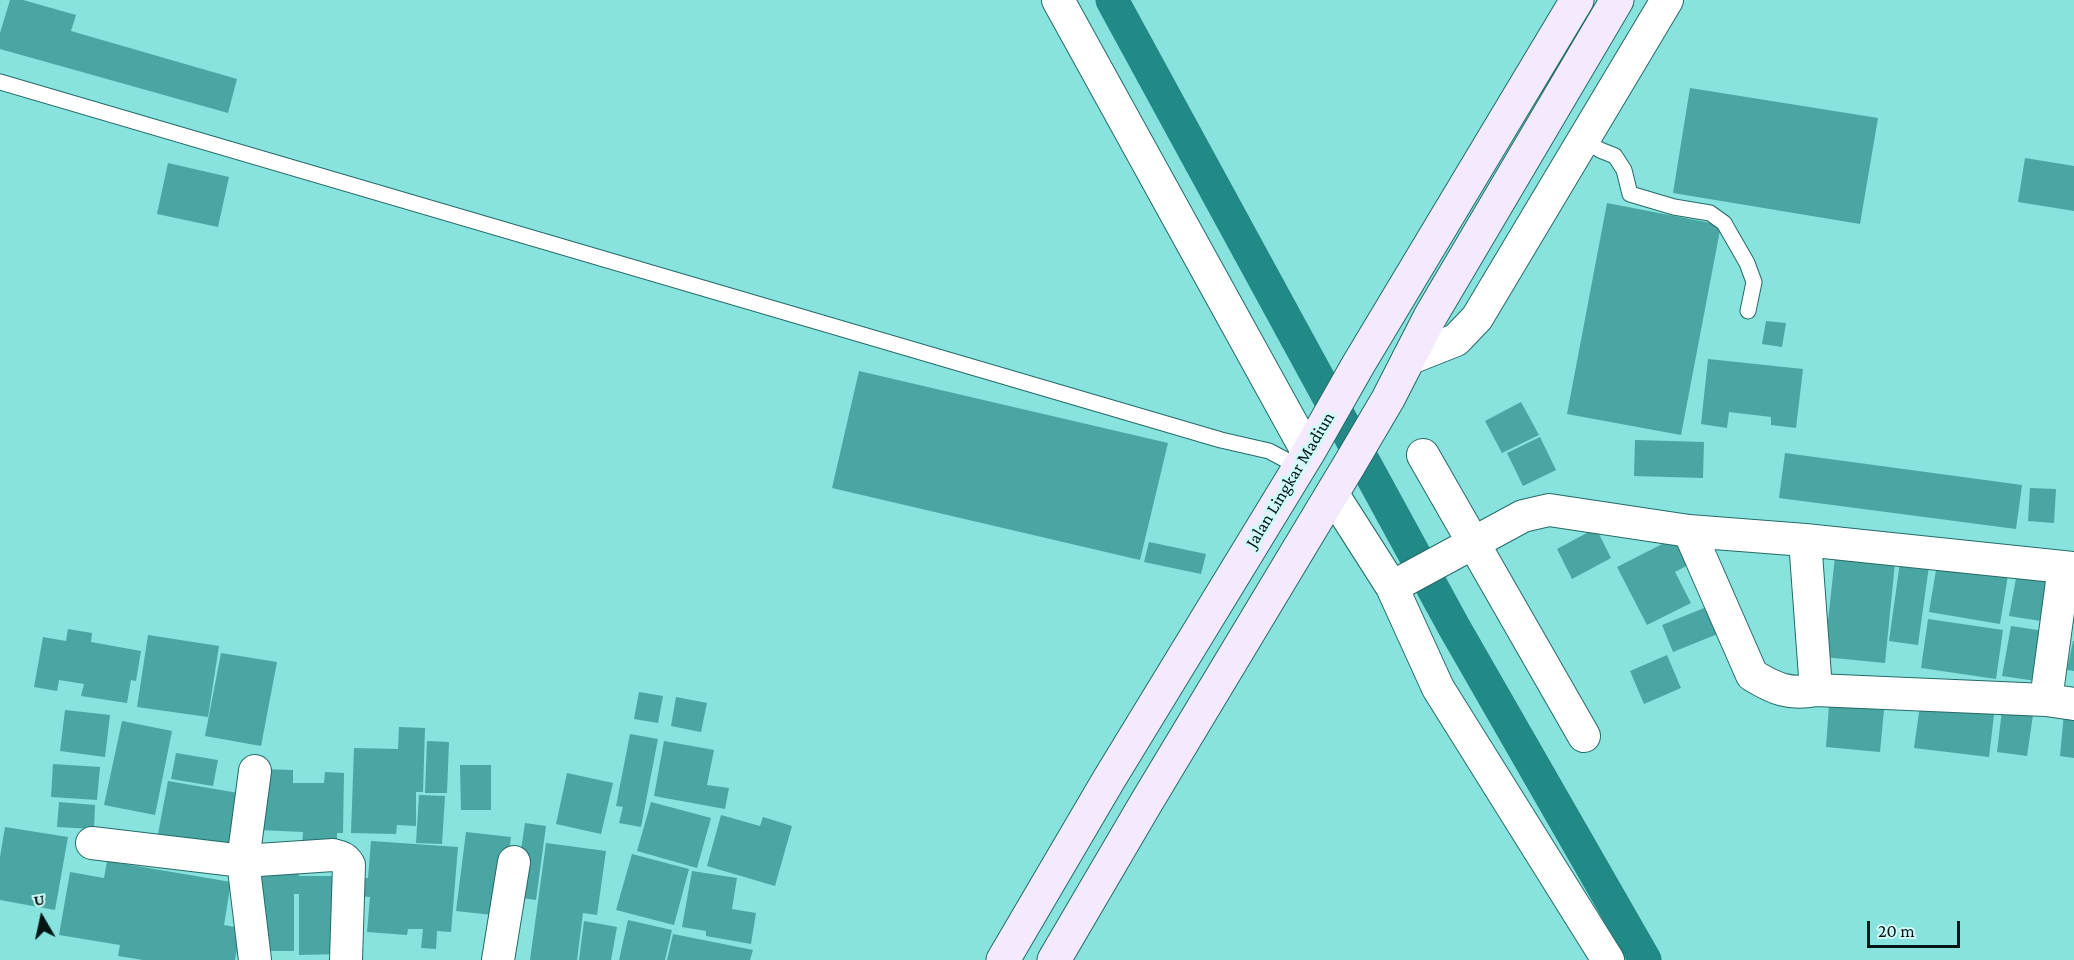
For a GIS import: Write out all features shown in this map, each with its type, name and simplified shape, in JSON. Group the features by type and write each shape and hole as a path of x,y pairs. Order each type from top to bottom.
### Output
{"main road":[{"name":"Jalan Lingkar Madiun","path":"1003,960 1108,780 1309,451 1358,365 1577,0"},
{"path":"1054,960 1388,399 1430,317 1617,0"},
{"path":"1108,780 1146,803"}],"street":[{"path":"1058,0 1309,451"},
{"path":"1381,327 1390,287 1402,260 1558,0"},
{"path":"1408,359 1456,340 1477,318 1667,0"},
{"path":"1424,455 1584,736"},
{"path":"1340,480 1399,584 1438,688 1608,960"},
{"path":"1399,584 1523,516 1549,510 1689,531 1805,540 2069,567 2060,702 1816,690 1798,693 1773,688 1752,675 1689,531"},
{"path":"1805,540 1816,690"},
{"path":"255,771 243,861 255,960"},
{"path":"92,843 243,861 333,855 346,860 349,865 346,960"},
{"path":"498,960 513,862"}],"lane":[{"path":"0,82 1210,437 1269,451 1309,451"},
{"path":"1584,140 1615,156 1624,170 1630,194 1674,207 1710,213 1724,223 1747,263 1754,282 1748,310"}],"building":[{"path":"10,0 23,0 76,15 71,31 237,79 228,113 0,49 0,33"},
{"path":"1690,88 1878,118 1860,224 1673,193"},
{"path":"2025,158 2074,166 2074,211 2018,202"},
{"path":"168,163 229,177 218,227 157,214"},
{"path":"1607,203 1721,225 1681,435 1567,414"},
{"path":"1766,321 1786,323 1782,347 1762,344"},
{"path":"1708,359 1803,369 1796,428 1771,425 1771,417 1729,412 1727,428 1701,424"},
{"path":"859,371 1168,443 1140,560 832,488"},
{"path":"1521,402 1539,435 1502,453 1485,421"},
{"path":"1540,437 1556,470 1523,486 1507,453"},
{"path":"1635,440 1704,442 1703,478 1634,476"},
{"path":"1785,453 2022,485 2016,529 1779,498"},
{"path":"2030,488 2056,489 2054,523 2028,521"},
{"path":"1596,528 1611,558 1572,579 1557,549"},
{"path":"1676,537 1690,564 1675,572 1691,603 1647,625 1617,567"},
{"path":"1149,542 1206,554 1201,574 1144,562"},
{"path":"1835,557 1895,563 1885,663 1824,657"},
{"path":"1900,562 1929,566 1918,645 1889,641"},
{"path":"1937,564 2008,575 2000,624 1929,612"},
{"path":"2017,573 2049,579 2041,621 2009,616"},
{"path":"1714,604 1725,631 1673,652 1662,625"},
{"path":"1928,619 2003,630 1996,679 1921,668"},
{"path":"2011,626 2044,631 2036,681 2002,676"},
{"path":"68,629 92,633 91,642 141,651 136,681 131,680 127,703 81,696 84,684 59,680 57,691 34,687 43,637 66,641"},
{"path":"148,635 219,646 208,717 137,707"},
{"path":"2074,641 2074,671 2067,670"},
{"path":"221,653 277,662 261,746 205,736"},
{"path":"1667,655 1681,688 1644,704 1630,671"},
{"path":"639,692 663,696 658,723 634,719"},
{"path":"676,697 707,703 701,732 671,726"},
{"path":"1921,698 1995,707 1989,757 1914,748"},
{"path":"1829,705 1884,710 1880,752 1826,747"},
{"path":"65,710 110,715 105,757 60,751"},
{"path":"2002,710 2033,715 2027,756 1997,752"},
{"path":"2064,713 2074,714 2074,758 2060,756"},
{"path":"122,721 172,731 155,815 104,805"},
{"path":"399,727 425,728 423,792 416,792 416,826 397,825 396,834 351,833 354,748 398,749"},
{"path":"630,734 658,739 641,827 619,823 623,807 616,806"},
{"path":"427,741 449,742 447,793 425,793"},
{"path":"664,741 714,750 707,785 729,788 725,809 654,796"},
{"path":"176,753 218,760 213,786 171,779"},
{"path":"53,764 100,767 97,800 51,797"},
{"path":"460,765 491,765 491,810 461,810"},
{"path":"261,769 293,770 293,783 324,783 325,772 344,773 343,833 337,833 337,840 302,848 303,832 259,830"},
{"path":"567,773 613,783 601,834 556,824"},
{"path":"168,781 244,794 235,847 158,834"},
{"path":"419,795 445,796 442,844 416,843"},
{"path":"59,802 95,805 94,829 57,827"},
{"path":"651,802 711,818 697,868 637,851"},
{"path":"721,815 760,826 763,817 792,826 775,886 707,866"},
{"path":"525,823 546,826 536,900 514,897"},
{"path":"5,827 68,837 55,910 0,900 0,857"},
{"path":"466,832 511,837 502,916 456,911"},
{"path":"371,841 458,847 451,932 437,931 436,949 421,948 423,929 408,929 407,935 367,932 370,897 356,896 357,878 368,878"},
{"path":"546,843 606,851 597,915 583,913 577,960 530,960"},
{"path":"632,854 689,869 674,925 616,910"},
{"path":"107,861 231,882 224,925 241,928 235,960 143,960 118,956 120,945 59,935 70,872 104,878"},
{"path":"298,862 299,876 341,876 342,954 299,955 299,894 294,894 294,951 263,951 262,863"},
{"path":"692,871 737,878 732,909 756,913 751,944 706,936 706,931 682,927"},
{"path":"628,920 672,930 665,960 619,960"},
{"path":"584,921 617,927 611,960 579,960"},
{"path":"673,934 753,950 750,960 667,960"}],"waterway":[{"path":"1112,0 1454,627 1645,960"}]}
